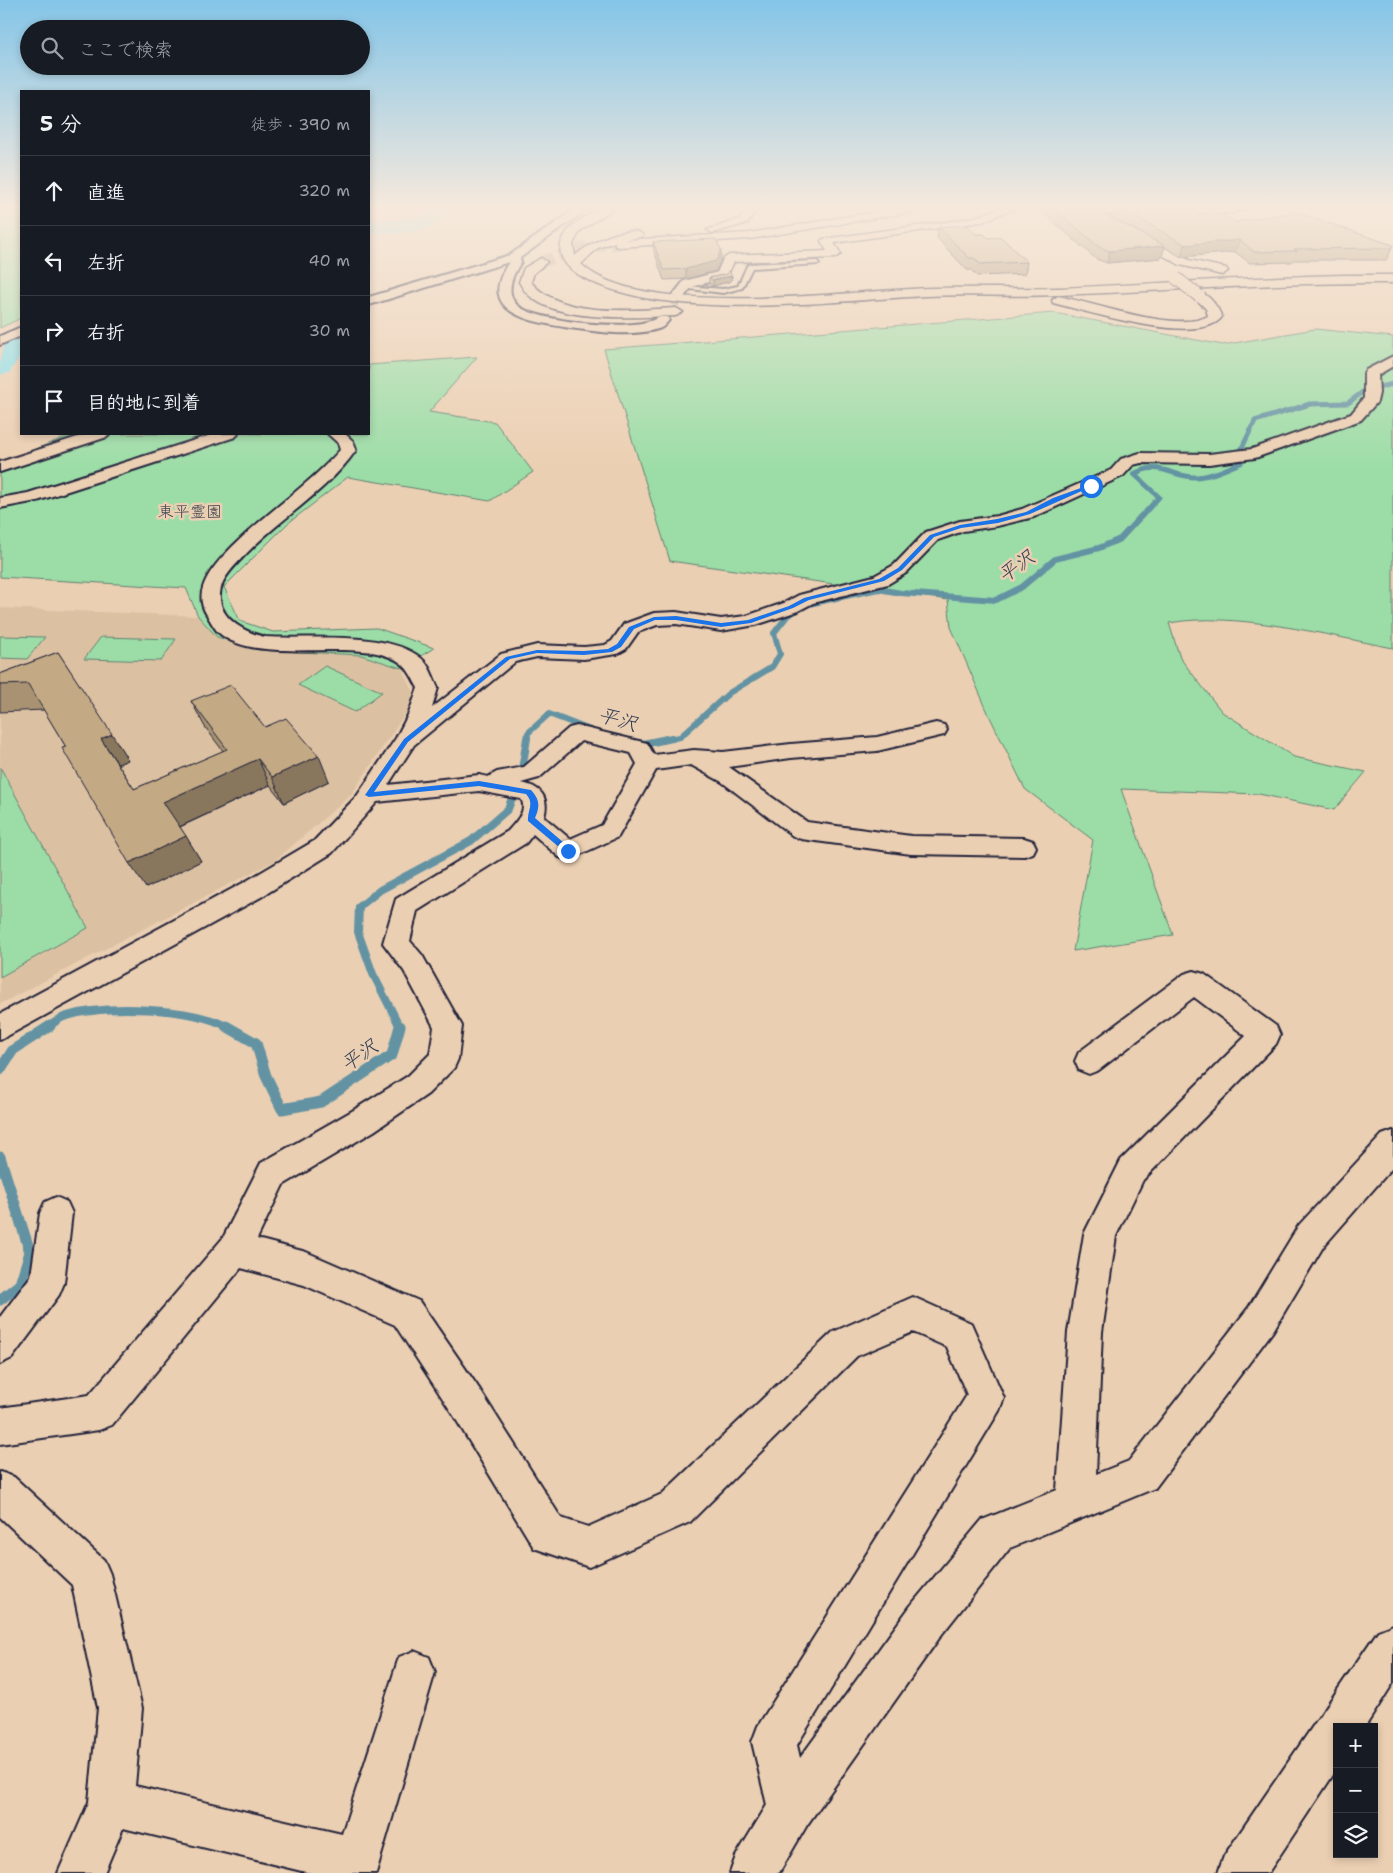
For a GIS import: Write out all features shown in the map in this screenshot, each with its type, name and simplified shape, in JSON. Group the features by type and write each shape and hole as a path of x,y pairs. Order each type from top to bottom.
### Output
{"main road":[{"path":"537,295 554,304 577,310 645,313 781,309 965,295"},
{"path":"625,295 689,306 781,309"},
{"path":"652,295 693,300 745,302 935,297 1057,300 1084,304 1132,319 1176,325 1206,323 1215,317 1212,308 1198,295"},
{"path":"935,297 949,295"},
{"path":"1145,295 1132,302 1130,306 1133,311 1139,315 1176,325"}],"street":[{"path":"370,301 387,295"},
{"path":"506,295 508,303 528,317 571,324 624,329 656,326 663,320"},
{"path":"0,342 20,332"},
{"path":"406,740 508,658 537,652 584,653 610,650 619,645 631,628 654,619 676,618 721,625 749,621 791,607 806,599 882,580 900,569 932,536 960,526 998,521 1028,513 1117,474 1127,462 1140,458 1209,458 1255,453 1356,417 1367,407 1373,393 1371,373 1393,360"},
{"path":"0,467 99,435"},
{"path":"0,503 31,497 174,450 226,435"},
{"path":"0,1028 252,890 323,848 365,802 406,740 420,713 428,688 416,664 386,649 340,644 266,643 233,634 217,619 210,602 215,581 235,553 302,497 339,462 348,450 345,441 336,435"},
{"path":"648,764 694,757 723,760 791,751 877,744 936,730"},
{"path":"0,1426 99,1412 235,1250 272,1174 363,1121 418,1085 444,1059 448,1026 414,963 396,943 406,906 517,837 521,790 576,733 639,748 648,764"},
{"path":"694,757 730,777 802,830 911,845 1024,847"},
{"path":"369,795 479,783 521,790 568,851 610,831 648,764"},
{"path":"1075,1503 1085,1332 1100,1234 1132,1170 1266,1035 1194,982 1089,1061"},
{"path":"753,1873 790,1809 927,1619 996,1534 1142,1475 1261,1318 1311,1236 1392,1148"},
{"path":"0,1346 47,1283 56,1213"},
{"path":"235,1250 306,1270 407,1312 548,1534 589,1547 676,1508 845,1344 913,1314 958,1335 986,1398 774,1742 790,1809"},
{"path":"0,1492 90,1574 120,1708 111,1803 81,1873"},
{"path":"1342,1723 1393,1646"},
{"path":"111,1803 355,1867 414,1672"},
{"path":"1241,1873 1333,1736"}],"shaded area":[{"path":"0,608 198,616 217,637 260,650 361,655 401,668 415,694 409,708 351,795 276,860 0,1004"}],"green space":[{"path":"0,295 20,295 20,318 0,328"},
{"path":"1054,313 1223,345 1315,329 1393,337 1393,648 1310,631 1251,622 1195,620 1169,623 1180,658 1222,712 1294,757 1366,772 1334,810 1259,794 1121,789 1173,935 1073,951 1093,840 1025,789 989,715 951,627 948,600 670,561 604,349"},
{"name":"東平霊園","path":"477,357 429,412 495,422 533,472 490,501 348,477 287,524 224,587 240,621 273,632 377,628 434,648 401,668 361,655 260,650 217,637 198,616 186,588 0,577 0,464 5,461 70,435 370,435 370,365"},
{"path":"0,636 45,637 27,659 0,658"},
{"path":"101,637 176,639 161,661 84,659"},
{"path":"325,666 382,692 355,712 298,685"},
{"path":"0,767 88,928 0,977"}],"building":[{"path":"58,652 112,734 101,739 134,789 227,749 191,701 231,685 265,727 286,718 319,756 272,777 258,759 163,802 186,836 129,863 62,748 66,747 28,684 0,685 0,674"}],"waterway":[{"path":"0,367 15,345 20,342"},
{"name":"平沢","path":"1141,517 1159,497 1134,474 1151,469 1195,477 1219,472 1241,463 1240,452 1255,421 1310,404 1348,403 1364,391 1393,384"},
{"name":"平沢","path":"665,740 680,737 729,693 772,667 780,654 774,633 788,615 809,604 878,589 901,593 996,600 1022,587 1055,559 1099,548 1120,539 1142,515"},
{"name":"平沢","path":"527,740 528,733 549,714 598,733"},
{"name":"平沢","path":"400,1027 373,974 358,932 359,907 380,890 471,841 508,809 522,770 527,738"},
{"name":"平沢","path":"637,743 643,744 672,738"},
{"name":"平沢","path":"48,1027 62,1018 81,1013 124,1009 192,1015 212,1020 227,1027"},
{"name":"平沢","path":"0,1070 13,1050 50,1026"},
{"name":"平沢","path":"227,1027 256,1043 266,1076 282,1109 321,1102 392,1055 400,1027"},
{"name":"平沢","path":"0,1157 30,1252 20,1284 0,1300"}],"tunnel":[{"path":"663,320 679,295"}],"route":[{"path":"568,851 531,819 535,807 534,799 528,792 479,783 369,795 406,740 450,707 482,678 508,658 537,652 584,653 610,650 619,645 631,628 654,619 676,618 698,623 721,625 749,621 791,607 806,599 882,580 900,569 932,536 960,526 998,521 1028,513 1055,499 1091,486"}]}
